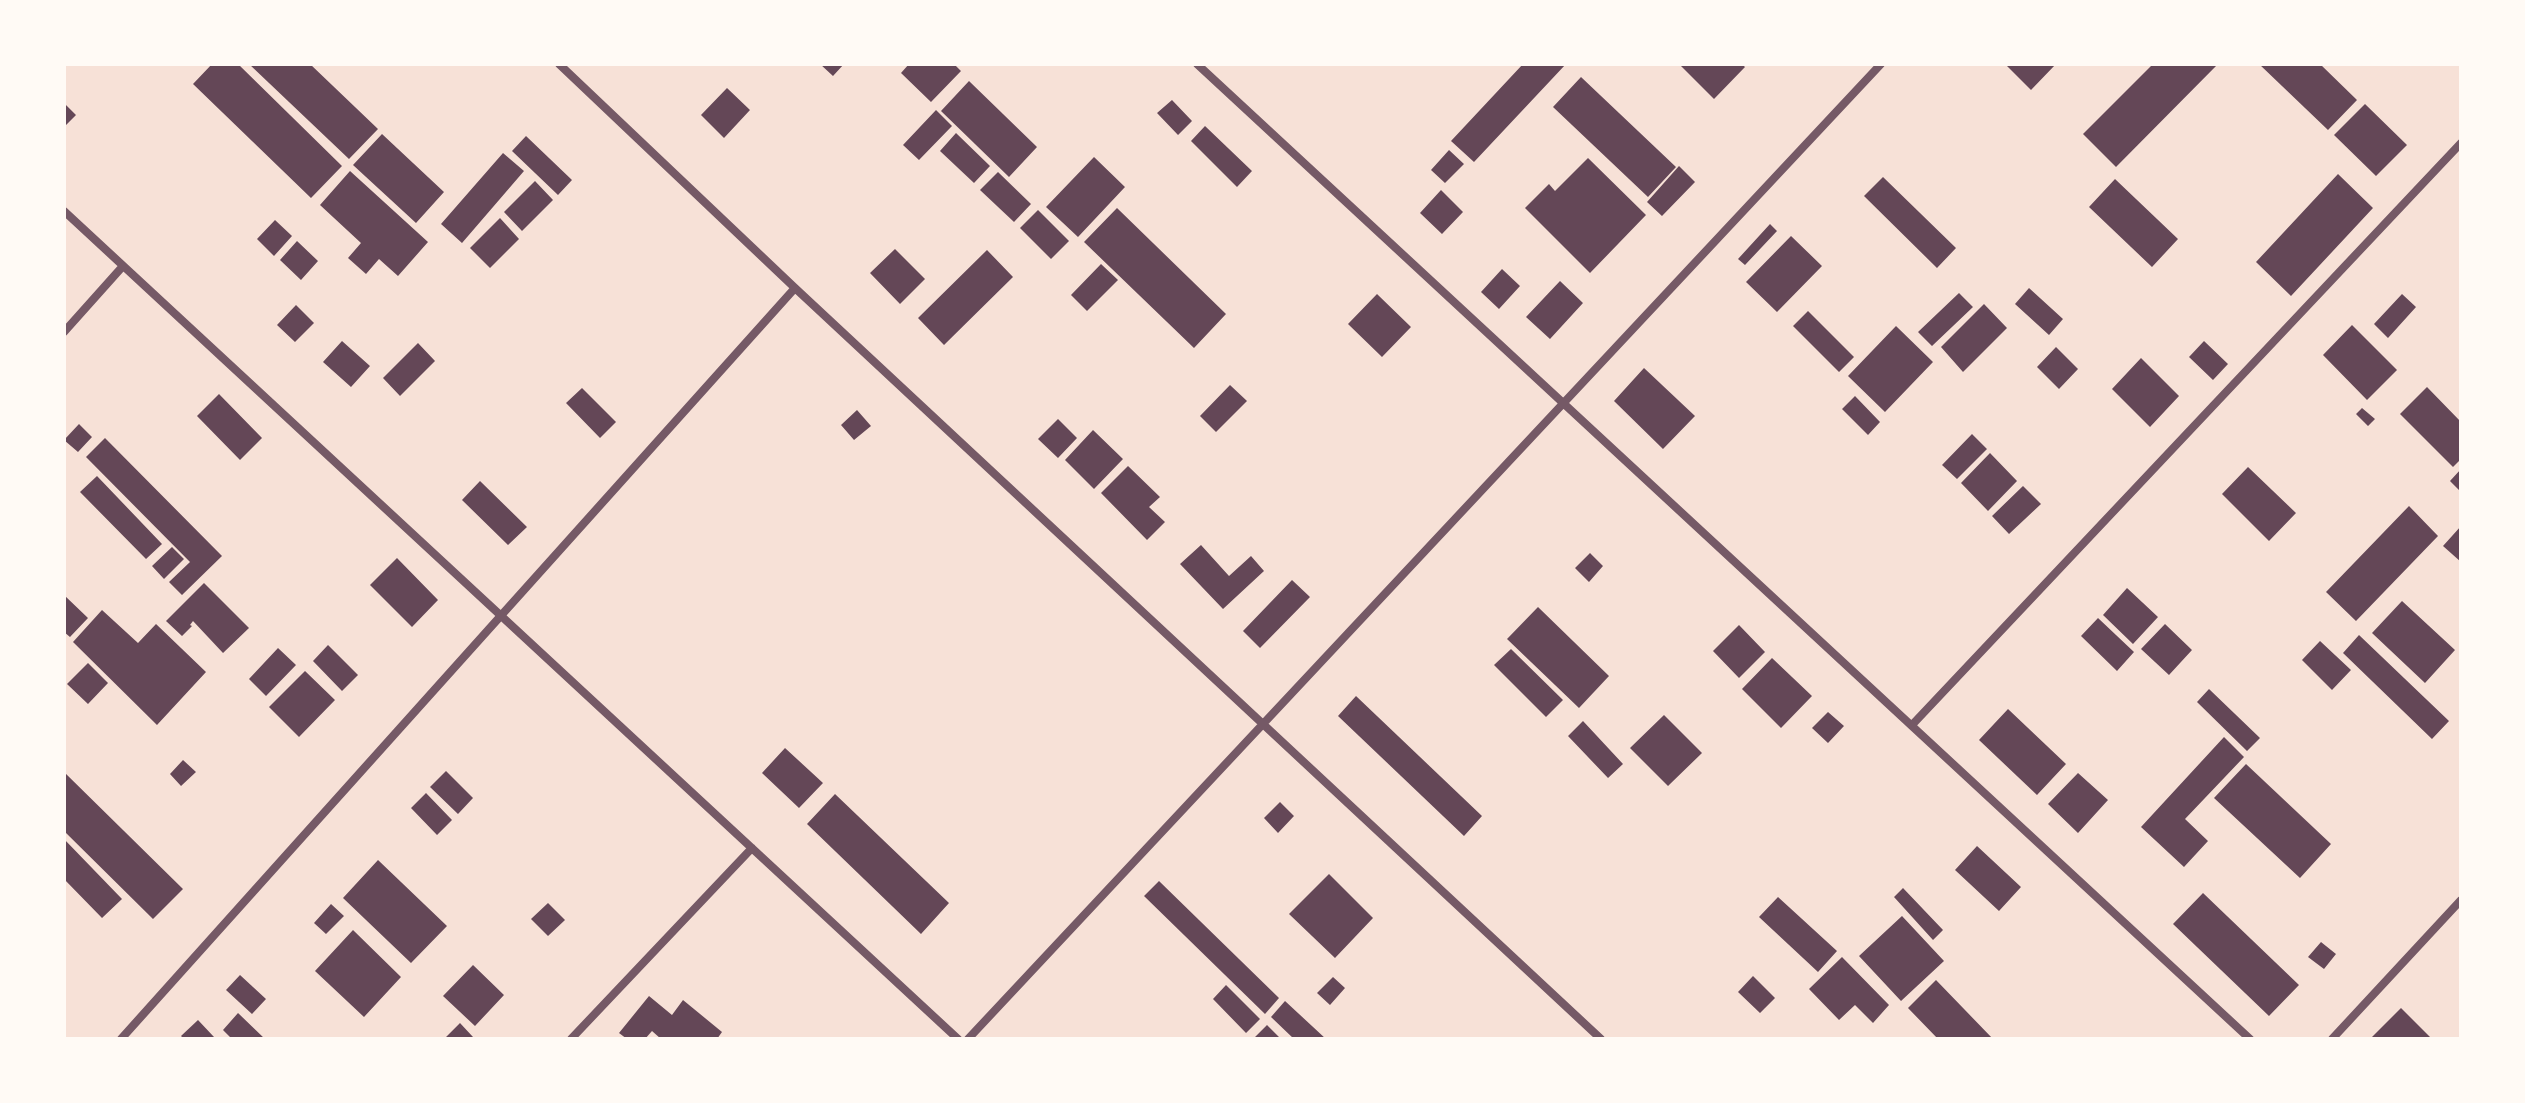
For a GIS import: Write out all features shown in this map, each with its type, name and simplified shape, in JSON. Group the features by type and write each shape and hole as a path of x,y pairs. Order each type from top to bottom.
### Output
{"street":[{"path":"559,64 1601,1039"},
{"path":"1197,64 2250,1039"},
{"path":"968,1039 1881,64"},
{"path":"1912,725 2461,143"},
{"path":"64,211 958,1039"},
{"path":"64,332 123,266"},
{"path":"121,1039 795,288"},
{"path":"571,1039 752,848"},
{"path":"2332,1039 2461,900"}],"building":[{"path":"212,64 238,64 342,166 311,198 193,84"},
{"path":"249,64 310,64 378,129 349,159"},
{"path":"820,64 844,64 833,76"},
{"path":"909,64 954,64 961,71 931,102 901,73"},
{"path":"1523,64 1566,64 1474,162 1451,141"},
{"path":"1679,64 1742,64 1745,67 1714,99"},
{"path":"2005,64 2056,64 2031,90"},
{"path":"2153,64 2218,64 2116,167 2083,134"},
{"path":"2259,64 2320,64 2357,100 2328,130"},
{"path":"1581,77 1676,167 1648,197 1553,107"},
{"path":"969,81 1037,147 1009,177 941,111"},
{"path":"727,88 750,110 724,138 701,115"},
{"path":"1172,100 1192,121 1178,135 1157,113"},
{"path":"64,103 76,115 64,127"},
{"path":"2365,104 2407,145 2376,176 2334,135"},
{"path":"936,110 952,126 919,160 903,145"},
{"path":"1205,126 1252,171 1237,187 1191,141"},
{"path":"956,133 990,166 974,183 940,151"},
{"path":"382,134 444,192 416,223 353,165"},
{"path":"526,136 572,180 558,195 512,151"},
{"path":"1449,150 1464,164 1445,183 1431,170"},
{"path":"503,153 524,171 462,243 441,224"},
{"path":"1094,157 1125,187 1078,237 1046,207"},
{"path":"1588,158 1646,215 1590,273 1525,208 1549,184 1555,191"},
{"path":"1679,166 1695,182 1662,216 1647,202"},
{"path":"350,171 428,242 398,276 379,259 366,274 348,258 361,243 320,205"},
{"path":"998,172 1031,204 1014,222 980,190"},
{"path":"2338,174 2373,208 2291,296 2256,262"},
{"path":"1883,177 1956,248 1937,268 1864,196"},
{"path":"2115,179 2178,239 2152,267 2089,207"},
{"path":"535,181 553,200 522,231 504,212"},
{"path":"1441,190 1463,212 1442,234 1420,213"},
{"path":"1117,208 1226,314 1194,348 1084,242"},
{"path":"1038,210 1069,241 1051,259 1020,228"},
{"path":"500,218 519,239 490,268 470,248"},
{"path":"275,220 292,236 274,256 257,239"},
{"path":"1770,224 1777,231 1745,265 1738,259"},
{"path":"1791,236 1822,266 1777,312 1746,282"},
{"path":"297,241 318,261 301,280 280,260"},
{"path":"895,249 925,279 900,304 870,273"},
{"path":"987,250 1013,277 944,345 918,318"},
{"path":"1101,264 1118,280 1087,311 1071,295"},
{"path":"1502,269 1520,286 1499,309 1481,292"},
{"path":"1560,281 1583,303 1550,339 1526,317"},
{"path":"2029,288 2063,319 2049,335 2015,304"},
{"path":"1959,293 1973,307 1932,346 1918,332"},
{"path":"1377,294 1411,327 1382,357 1348,324"},
{"path":"2402,294 2416,307 2388,338 2374,324"},
{"path":"1984,304 2007,328 1963,372 1941,347"},
{"path":"296,305 314,323 295,342 277,325"},
{"path":"1808,311 1854,357 1839,372 1793,326"},
{"path":"2352,325 2397,370 2367,400 2323,355"},
{"path":"1896,326 1933,362 1885,412 1848,376"},
{"path":"342,341 370,366 351,387 323,362"},
{"path":"2204,341 2228,364 2213,380 2189,357"},
{"path":"418,343 435,361 400,396 383,378"},
{"path":"2056,347 2078,369 2059,389 2037,367"},
{"path":"2141,358 2179,396 2150,427 2112,389"},
{"path":"1644,368 1695,416 1663,449 1614,401"},
{"path":"1230,385 1247,401 1216,432 1200,416"},
{"path":"2427,387 2461,422 2461,459 2453,467 2400,414"},
{"path":"582,388 616,422 600,438 566,403"},
{"path":"219,394 262,438 240,460 197,416"},
{"path":"1855,396 1880,422 1868,435 1842,409"},
{"path":"2362,408 2375,419 2368,426 2356,414"},
{"path":"857,410 871,426 854,440 841,425"},
{"path":"1058,419 1077,438 1058,458 1038,439"},
{"path":"79,424 92,437 78,452 64,440"},
{"path":"1093,430 1123,459 1094,489 1065,460"},
{"path":"1972,434 1987,449 1957,479 1942,465"},
{"path":"105,438 222,556 182,595 169,582 190,562 86,457"},
{"path":"1990,453 2017,481 1988,511 1961,483"},
{"path":"1128,466 1160,497 1149,507 1165,522 1147,540 1101,493"},
{"path":"2248,467 2296,513 2269,541 2222,494"},
{"path":"2461,469 2461,492 2450,481"},
{"path":"97,476 162,544 146,559 80,492"},
{"path":"480,481 527,527 508,545 462,500"},
{"path":"2023,486 2041,504 2009,534 1992,516"},
{"path":"2409,506 2438,536 2356,621 2326,592"},
{"path":"2461,526 2461,562 2443,546"},
{"path":"1201,545 1229,576 1251,556 1264,571 1223,609 1180,564"},
{"path":"172,547 184,559 164,579 152,566"},
{"path":"1590,553 1603,566 1589,582 1575,568"},
{"path":"397,558 438,600 412,627 370,585"},
{"path":"1292,580 1310,597 1260,648 1243,631"},
{"path":"204,583 249,628 223,653 193,621 182,636 166,621"},
{"path":"2127,588 2158,617 2133,644 2103,615"},
{"path":"64,595 88,618 70,637 64,632"},
{"path":"2402,601 2455,650 2425,683 2372,633"},
{"path":"1538,607 1609,676 1579,708 1507,639"},
{"path":"102,610 138,643 156,624 206,672 157,725 73,642"},
{"path":"2098,618 2134,652 2117,671 2081,636"},
{"path":"2165,624 2192,650 2169,675 2141,649"},
{"path":"1739,625 1765,652 1739,678 1713,651"},
{"path":"2359,635 2449,721 2432,739 2343,653"},
{"path":"2320,641 2351,670 2332,690 2302,660"},
{"path":"328,645 358,675 342,691 313,661"},
{"path":"278,648 296,665 266,696 249,679"},
{"path":"1511,649 1563,700 1546,717 1494,665"},
{"path":"1772,658 1812,696 1781,728 1742,689"},
{"path":"88,663 108,683 88,704 67,684"},
{"path":"305,671 335,700 299,737 269,707"},
{"path":"2209,689 2260,738 2247,751 2197,702"},
{"path":"1356,696 1482,816 1464,836 1338,716"},
{"path":"2008,709 2066,764 2037,795 1979,740"},
{"path":"1828,712 1844,726 1828,743 1812,728"},
{"path":"1664,715 1702,753 1668,786 1630,748"},
{"path":"1583,721 1623,764 1608,778 1568,736"},
{"path":"2224,737 2244,757 2185,819 2208,841 2184,867 2141,827"},
{"path":"785,748 823,783 799,808 762,773"},
{"path":"183,760 196,772 181,786 170,774"},
{"path":"2246,764 2331,844 2300,878 2214,798"},
{"path":"446,771 473,798 458,814 430,787"},
{"path":"64,772 183,889 153,919 64,831"},
{"path":"2078,773 2108,800 2078,833 2048,804"},
{"path":"426,793 452,820 437,835 411,808"},
{"path":"835,794 949,903 921,934 807,824"},
{"path":"1280,802 1294,816 1278,833 1264,818"},
{"path":"64,839 122,899 102,918 64,879"},
{"path":"1977,846 2021,887 1999,911 1955,870"},
{"path":"378,860 447,926 411,963 343,898"},
{"path":"1329,874 1373,918 1335,958 1289,914"},
{"path":"1159,881 1279,998 1265,1014 1144,896"},
{"path":"1903,888 1943,930 1933,940 1894,897"},
{"path":"2203,893 2299,985 2269,1016 2173,924"},
{"path":"1778,897 1837,951 1818,972 1759,917"},
{"path":"548,903 565,920 548,936 531,919"},
{"path":"331,904 344,916 326,934 314,923"},
{"path":"1902,916 1944,961 1901,1001 1859,956"},
{"path":"353,930 401,977 364,1017 315,971"},
{"path":"2321,942 2336,954 2324,969 2308,957"},
{"path":"1842,957 1889,1005 1873,1023 1855,1005 1839,1020 1809,989"},
{"path":"473,965 504,995 475,1026 443,996"},
{"path":"240,975 266,999 252,1014 226,990"},
{"path":"1753,976 1775,998 1760,1013 1738,992"},
{"path":"1333,977 1345,988 1330,1005 1317,993"},
{"path":"1936,980 1993,1039 1938,1039 1908,1008"},
{"path":"1226,985 1260,1019 1246,1033 1213,999"},
{"path":"649,996 672,1015 683,1000 722,1032 717,1039 661,1039 652,1031 645,1039 627,1039 619,1033"},
{"path":"1285,1001 1326,1039 1294,1039 1271,1017"},
{"path":"2401,1008 2432,1039 2370,1039"},
{"path":"238,1013 265,1039 232,1039 223,1030"},
{"path":"198,1020 214,1037 184,1039 181,1036"},
{"path":"460,1023 473,1037 471,1039 446,1037"},
{"path":"1267,1025 1281,1039 1253,1039"}]}
